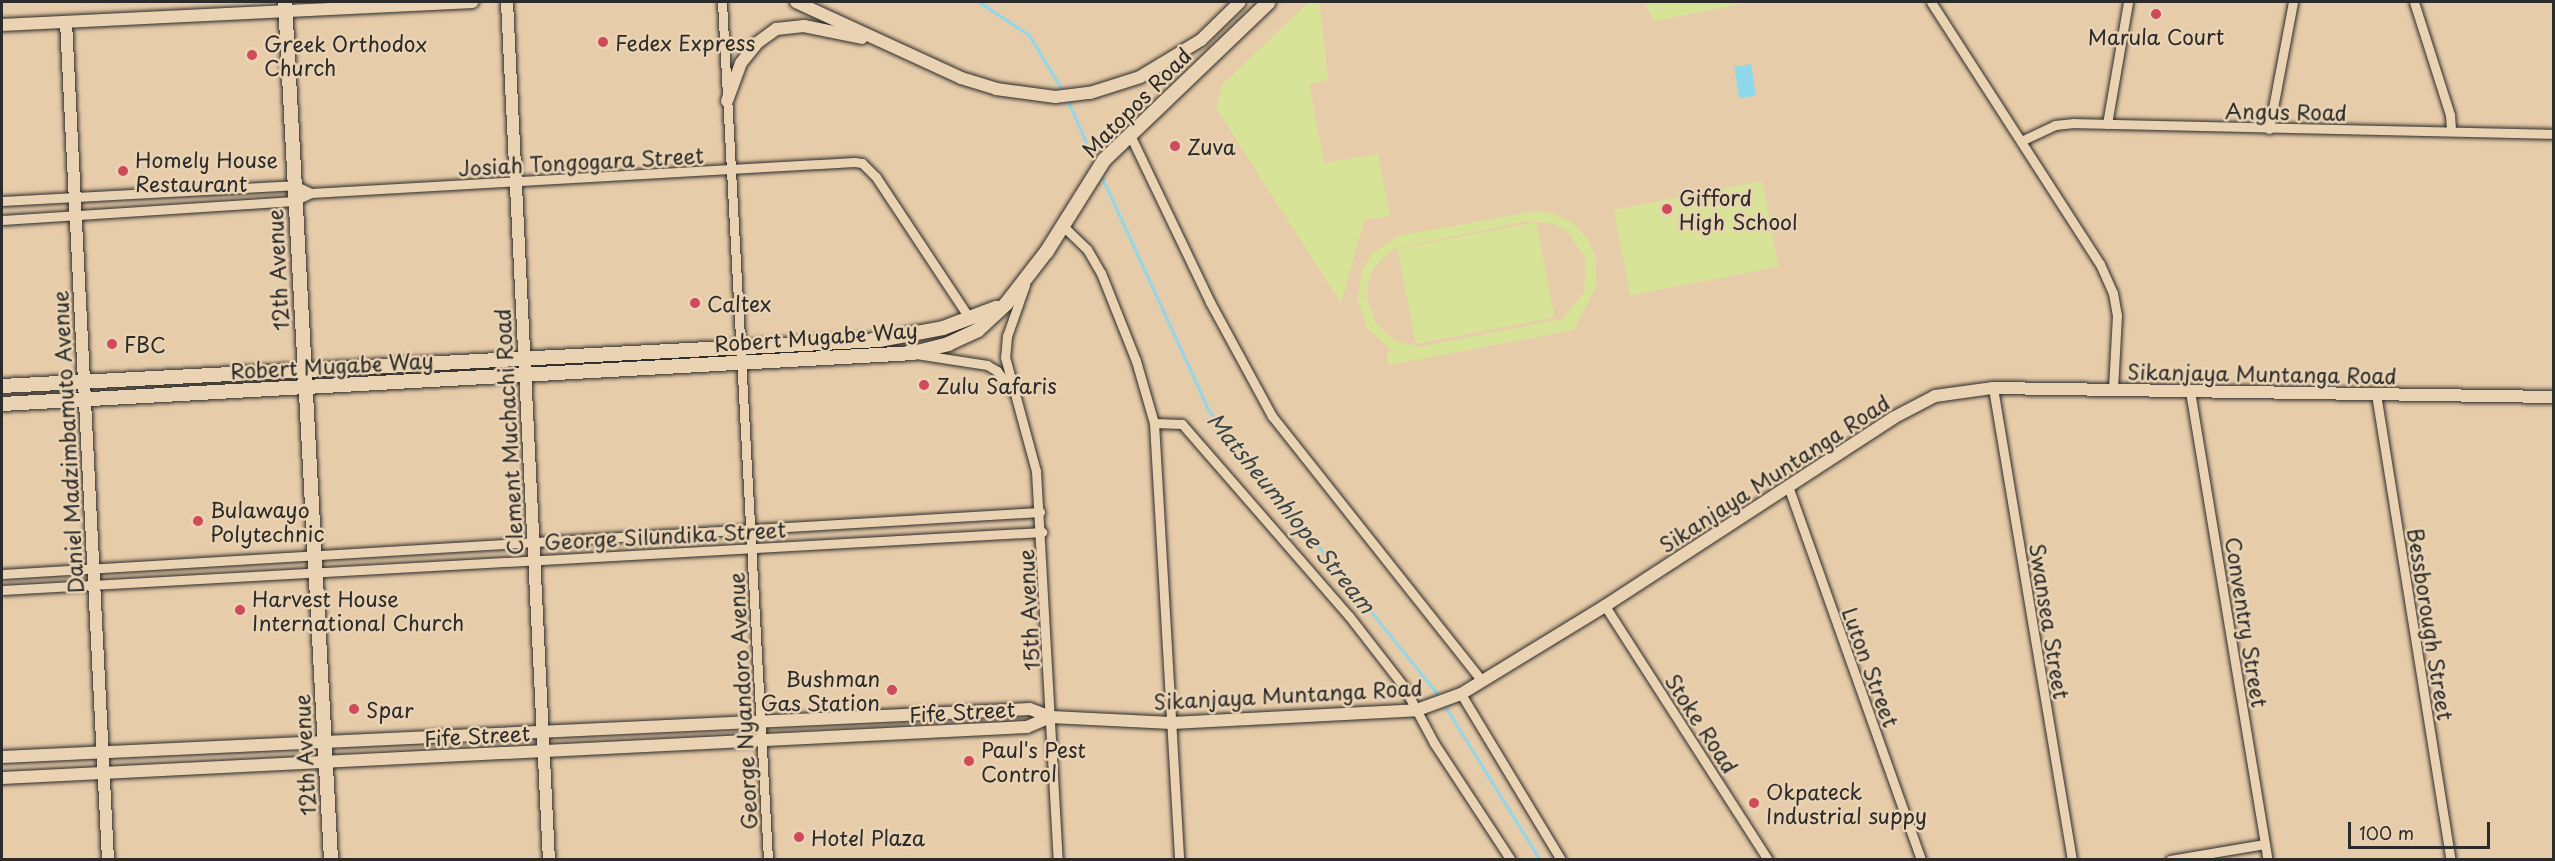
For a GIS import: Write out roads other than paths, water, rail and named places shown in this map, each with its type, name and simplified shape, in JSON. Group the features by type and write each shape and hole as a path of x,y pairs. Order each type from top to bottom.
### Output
{"main road":[{"name":"Matopos Road","path":"1006,304 1064,226 1090,178 1104,160 1269,2"},
{"name":"12th Avenue","path":"285,7 331,860"},
{"name":"Robert Mugabe Way","path":"2,386 879,340 912,336 970,319 1006,304"},
{"name":"Robert Mugabe Way","path":"2,404 913,353 978,330 1006,304"}],"street":[{"path":"2,25 285,7 472,2"},
{"name":"Clement Muchachi Road","path":"507,2 549,860"},
{"name":"George Nyandoro Avenue","path":"722,2 768,860"},
{"path":"796,2 875,40 996,89 1054,97 1090,93 1140,77 1178,56 1240,2"},
{"path":"1931,2 2092,249 2113,293 2117,315 2113,389"},
{"path":"2107,124 2128,2"},
{"path":"2269,129 2293,2"},
{"path":"2414,2 2450,115 2451,131"},
{"name":"Daniel Madzimbamuto Avenue","path":"66,22 108,860"},
{"path":"727,101 741,63 757,43 776,29 804,26 875,40"},
{"name":"Angus Road","path":"2021,141 2055,125 2107,124 2553,134"},
{"path":"1130,135 1210,302 1272,416 1481,680"},
{"name":"Josiah Tongogara Street","path":"2,220 294,201 310,193 515,184 854,162 869,168 876,177 970,319"},
{"name":"Josiah Tongogara Street","path":"2,201 294,185 310,193"},
{"path":"1064,226 1087,249 1101,273 1136,361 1154,423 1179,860"},
{"name":"15th Avenue","path":"1026,280 1007,336 1005,357 1036,471 1042,532 1058,860"},
{"name":"15th Avenue","path":"913,353 987,365 997,370 1017,398"},
{"name":"Sikanjaya Muntanga Road","path":"1051,717 1172,723 1422,709 1457,696 1605,606 1788,486 1935,396 1993,388 2553,399"},
{"name":"Swansea Street","path":"1993,388 2072,860"},
{"name":"Conventry Street","path":"2190,391 2268,860"},
{"name":"Bessborough Street","path":"2376,394 2451,860"},
{"path":"1154,423 1182,424 1349,616 1422,709 1434,743 1511,860"},
{"name":"Luton Street","path":"1788,486 1921,860"},
{"name":"George Silundika Street","path":"2,574 1040,512"},
{"name":"George Silundika Street","path":"2,590 1042,532"},
{"name":"Stoke Road","path":"1605,606 1768,860"},
{"path":"1457,696 1561,860"},
{"name":"Fife Street","path":"2,757 324,740 542,733 1030,709 1051,717"},
{"name":"Fife Street","path":"2,778 1027,727 1051,717"},
{"path":"2170,860 2265,844"}],"water":[{"path":"1751,64 1756,96 1739,98 1734,67"}],"waterway":[{"name":"Matsheumhlope Stream","path":"979,2 1029,35 1064,93"},
{"name":"Matsheumhlope Stream","path":"1067,99 1096,165"},
{"name":"Matsheumhlope Stream","path":"1100,173 1209,411 1440,697"},
{"name":"Matsheumhlope Stream","path":"1443,703 1540,860"}],"place":[{"name":"Marula Court","path":"2156,14"},
{"name":"Fedex Express","path":"603,42"},
{"name":"Greek Orthodox Church","path":"252,55"},
{"name":"Zuva","path":"1175,146"},
{"name":"Homely House Restaurant","path":"123,171"},
{"name":"Gifford High School","path":"1667,209"},
{"name":"Caltex","path":"695,303"},
{"name":"FBC","path":"112,344"},
{"name":"Zulu Safaris","path":"924,385"},
{"name":"Bulawayo Polytechnic","path":"198,521"},
{"name":"Harvest House International Church","path":"240,610"},
{"name":"Bushman Gas Station","path":"892,690"},
{"name":"Spar","path":"354,709"},
{"name":"Paul's Pest Control","path":"969,761"},
{"name":"Okpateck Industrial suppy","path":"1754,803"},
{"name":"Hotel Plaza","path":"799,837"}]}
